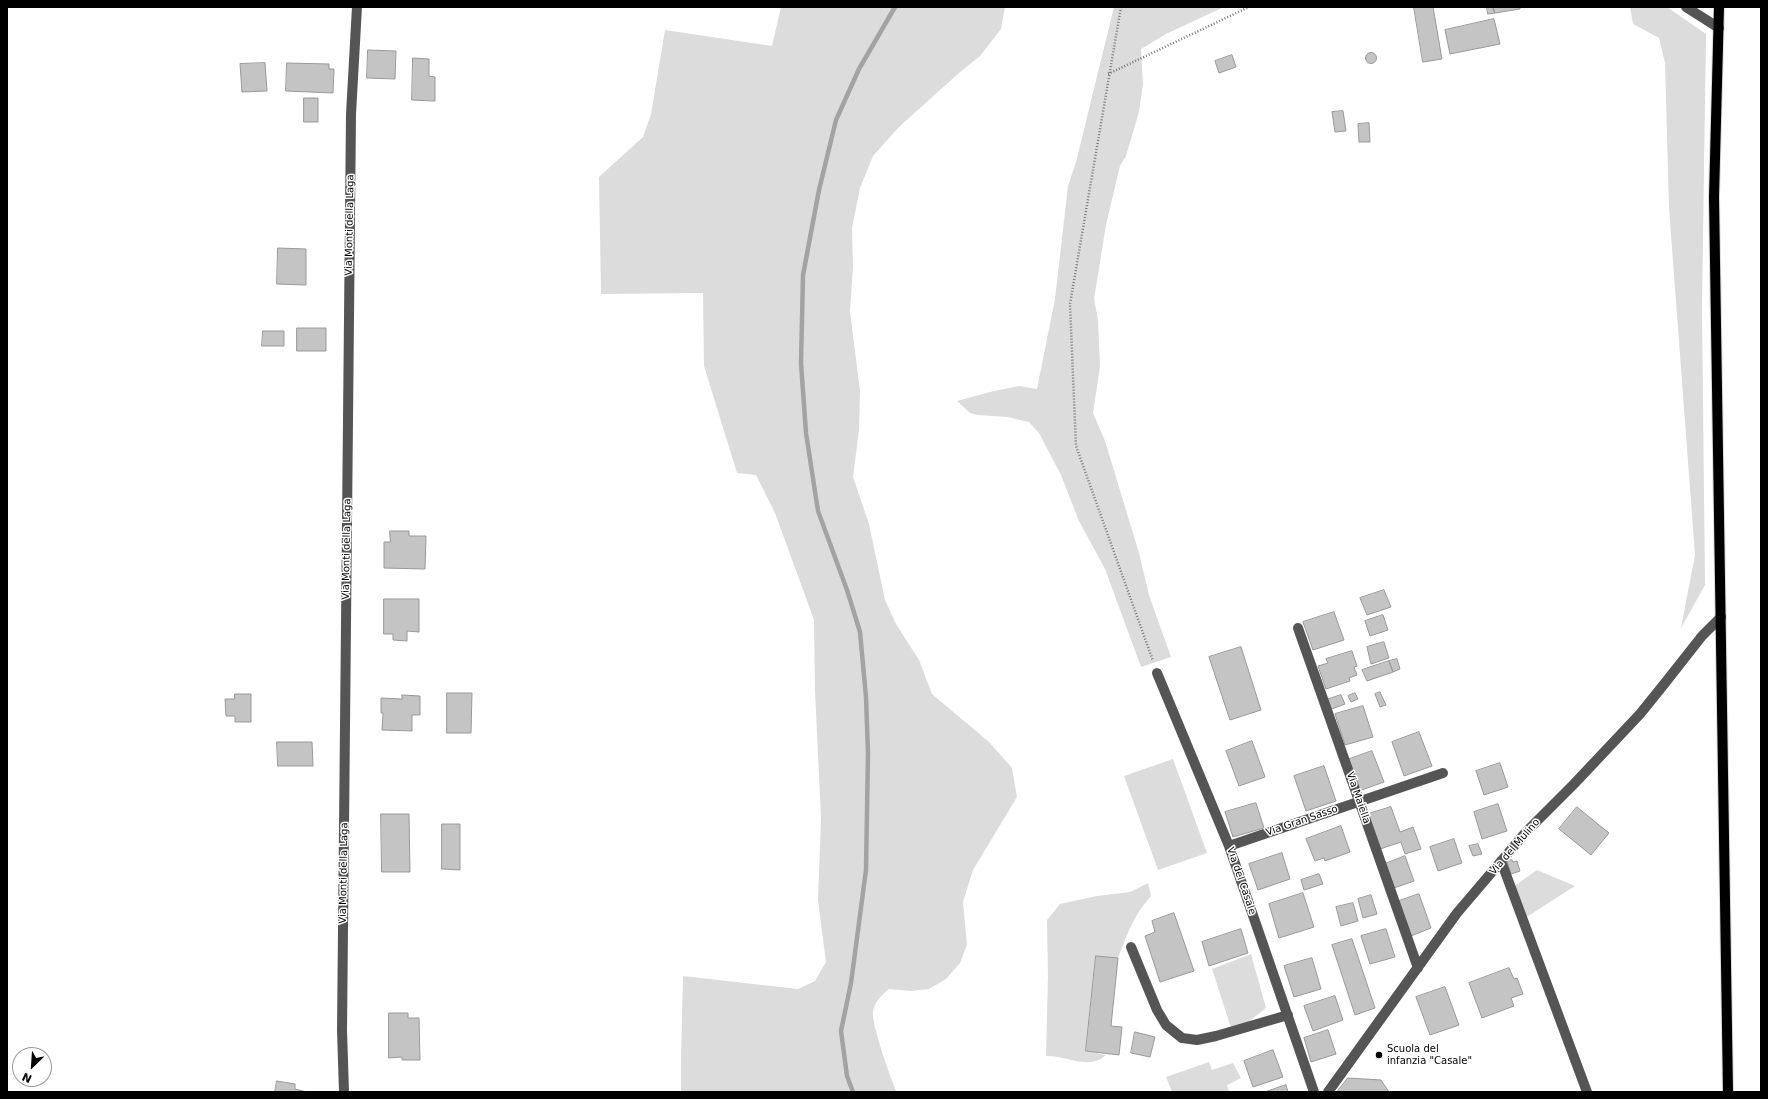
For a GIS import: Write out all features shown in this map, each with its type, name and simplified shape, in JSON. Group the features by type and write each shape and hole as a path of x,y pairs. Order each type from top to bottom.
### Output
{"main road":[{"path":"1719,7 1714,197 1728,1092"}],"street":[{"name":"Via Monti della Laga","path":"344,1092 342,1014 351,122 357,7"},
{"path":"1686,7 1719,28"},
{"name":"Via del Mulino","path":"1328,1092 1457,913 1526,832 1640,714 1702,636 1720,617"},
{"name":"Via Maiella","path":"1298,628 1418,968"},
{"name":"Via del Casale","path":"1158,673 1229,846 1314,1092"},
{"name":"Via Gran Sasso","path":"1229,846 1443,773"},
{"path":"1501,861 1532,940 1587,1092"},
{"path":"1131,947 1157,1010 1166,1025 1182,1038 1197,1040 1209,1038 1288,1016"}],"path":[{"path":"1121,7 1108,74 1070,304 1076,446 1158,673"},
{"path":"1108,74 1249,7"}],"shaded area":[{"path":"781,7 1005,7 1001,29 980,56 899,127 873,156 860,188 852,228 853,267 850,311 860,391 859,430 853,477 869,524 885,600 896,624 919,660 932,694 989,742 1012,768 1017,797 973,870 963,902 967,945 960,963 946,979 929,989 911,991 889,989 881,996 875,1005 873,1018 878,1039 897,1092 681,1092 683,976 798,989 815,981 826,962 818,900 821,818 815,691 814,620 775,513 756,475 737,473 704,366 703,293 601,294 599,177 643,137 651,114 665,30 772,46"},
{"path":"1114,7 1224,7 1166,34 1141,49 1143,84 1139,112 1126,156 1120,166 1106,225 1094,299 1098,320 1100,366 1093,413 1105,441 1139,553 1149,595 1171,657 1141,667 1105,569 1079,521 1061,475 1039,433 1029,422 1007,417 970,413 957,401 1019,386 1037,389 1055,299 1068,186 1076,162"},
{"path":"1630,7 1667,7 1706,34 1702,307 1705,585 1681,628 1695,555 1669,208 1665,63 1659,38 1633,24"},
{"path":"1173,759 1207,853 1158,870 1124,776"},
{"path":"1537,870 1575,886 1525,918 1513,887"},
{"path":"1148,883 1151,896 1135,917 1118,958 1096,956 1086,1051 1106,1055 1099,1060 1092,1062 1046,1056 1048,977 1047,920 1060,904 1097,896 1130,892"},
{"path":"1251,954 1266,1008 1243,1026 1231,1028 1212,969"},
{"path":"1209,1062 1212,1070 1233,1063 1241,1078 1227,1085 1229,1092 1172,1092 1166,1077"}],"building":[{"path":"1414,7 1433,7 1442,59 1423,62"},
{"path":"1487,7 1493,7 1495,13 1488,14"},
{"path":"1493,7 1520,7 1520,9 1495,13"},
{"path":"1494,19 1500,44 1450,54 1445,30"},
{"path":"368,50 396,51 395,79 367,78"},
{"path":"1369,53 1373,53 1375,54 1375,62 1369,63 1366,60 1366,56"},
{"path":"1232,55 1236,67 1219,73 1215,61"},
{"path":"413,58 429,59 429,76 435,77 435,101 412,100"},
{"path":"265,63 267,91 242,92 240,64"},
{"path":"287,63 329,64 329,69 334,69 333,93 286,91"},
{"path":"304,98 318,98 318,122 304,122"},
{"path":"1343,111 1346,131 1335,132 1332,112"},
{"path":"1369,123 1370,142 1359,142 1358,124"},
{"path":"278,248 306,249 306,285 277,284"},
{"path":"297,328 326,328 326,351 297,351"},
{"path":"263,331 284,331 284,346 262,346"},
{"path":"390,531 409,531 409,536 426,536 425,569 384,568 384,542 390,542"},
{"path":"1384,590 1391,607 1367,615 1360,598"},
{"path":"384,599 419,599 419,632 407,631 407,641 393,640 393,634 384,634"},
{"path":"1334,612 1344,640 1313,650 1303,622"},
{"path":"1383,615 1388,630 1370,636 1365,621"},
{"path":"1384,642 1389,658 1371,664 1367,647"},
{"path":"1241,647 1261,710 1230,720 1209,657"},
{"path":"1352,651 1357,666 1354,667 1357,675 1349,678 1350,681 1326,689 1318,666 1328,663 1326,659"},
{"path":"1397,659 1400,669 1393,672 1389,661"},
{"path":"1389,661 1393,672 1367,681 1362,670"},
{"path":"1380,692 1386,705 1380,707 1375,694"},
{"path":"447,693 472,693 471,733 447,733"},
{"path":"1355,693 1358,699 1351,702 1348,696"},
{"path":"235,694 251,694 251,722 235,722 235,716 226,716 225,699 234,699"},
{"path":"402,695 420,696 420,715 412,715 412,731 382,730 383,713 381,713 381,698 402,699"},
{"path":"1341,695 1345,704 1329,710 1326,700"},
{"path":"1363,706 1373,737 1345,745 1335,714"},
{"path":"1419,732 1432,766 1404,776 1392,742"},
{"path":"1252,741 1265,777 1239,786 1226,751"},
{"path":"277,742 312,742 313,766 278,766"},
{"path":"1372,751 1384,782 1359,791 1347,760"},
{"path":"1500,763 1508,787 1484,795 1476,771"},
{"path":"1324,766 1336,801 1306,811 1294,776"},
{"path":"1256,803 1264,828 1233,837 1225,812"},
{"path":"1498,804 1507,831 1482,839 1474,812"},
{"path":"1391,807 1400,832 1413,827 1421,849 1405,854 1401,842 1380,849 1368,814"},
{"path":"1577,807 1609,833 1591,855 1559,829"},
{"path":"381,814 409,814 410,872 382,872"},
{"path":"442,824 460,824 460,870 442,869"},
{"path":"1341,826 1350,852 1325,861 1324,858 1315,861 1306,839"},
{"path":"1454,839 1462,863 1438,871 1430,847"},
{"path":"1478,844 1482,854 1473,856 1469,846"},
{"path":"1282,853 1290,879 1258,890 1249,864"},
{"path":"1405,856 1414,881 1394,888 1385,864"},
{"path":"1512,860 1513,862 1517,861 1520,871 1511,874 1507,861"},
{"path":"1319,874 1323,884 1304,890 1301,880"},
{"path":"1303,893 1314,927 1279,938 1269,904"},
{"path":"1419,894 1431,928 1411,936 1399,901"},
{"path":"1371,895 1377,914 1363,918 1358,899"},
{"path":"1353,903 1358,921 1341,926 1336,907"},
{"path":"1174,913 1194,971 1160,982 1145,936 1155,932 1152,921"},
{"path":"1241,929 1248,953 1209,966 1202,942"},
{"path":"1386,929 1395,957 1370,964 1361,936"},
{"path":"1352,939 1375,1008 1355,1015 1332,945"},
{"path":"1096,956 1118,958 1111,1026 1122,1027 1119,1055 1086,1051"},
{"path":"1312,958 1321,989 1294,997 1284,966"},
{"path":"1509,968 1514,979 1517,978 1523,994 1511,998 1514,1006 1482,1018 1469,983"},
{"path":"1445,987 1459,1025 1430,1035 1416,997"},
{"path":"1335,996 1343,1020 1313,1031 1304,1006"},
{"path":"389,1013 408,1013 408,1018 419,1018 420,1060 402,1060 402,1057 389,1058"},
{"path":"1328,1030 1336,1054 1311,1062 1304,1038"},
{"path":"1135,1032 1155,1037 1150,1057 1131,1053"},
{"path":"1273,1050 1283,1077 1253,1087 1244,1061"},
{"path":"1348,1078 1381,1080 1389,1092 1337,1092"},
{"path":"277,1081 295,1084 295,1089 307,1092 275,1092"},
{"path":"1286,1085 1288,1092 1265,1092"}],"waterway":[{"path":"853,1092 847,1076 841,1031 851,983 866,870 868,753 866,697 860,632 847,590 818,511 806,433 801,363 803,275 819,190 836,120 859,69 895,7"}],"place":[{"name":"Scuola del infanzia \"Casale\"","path":"1379,1055"}]}
